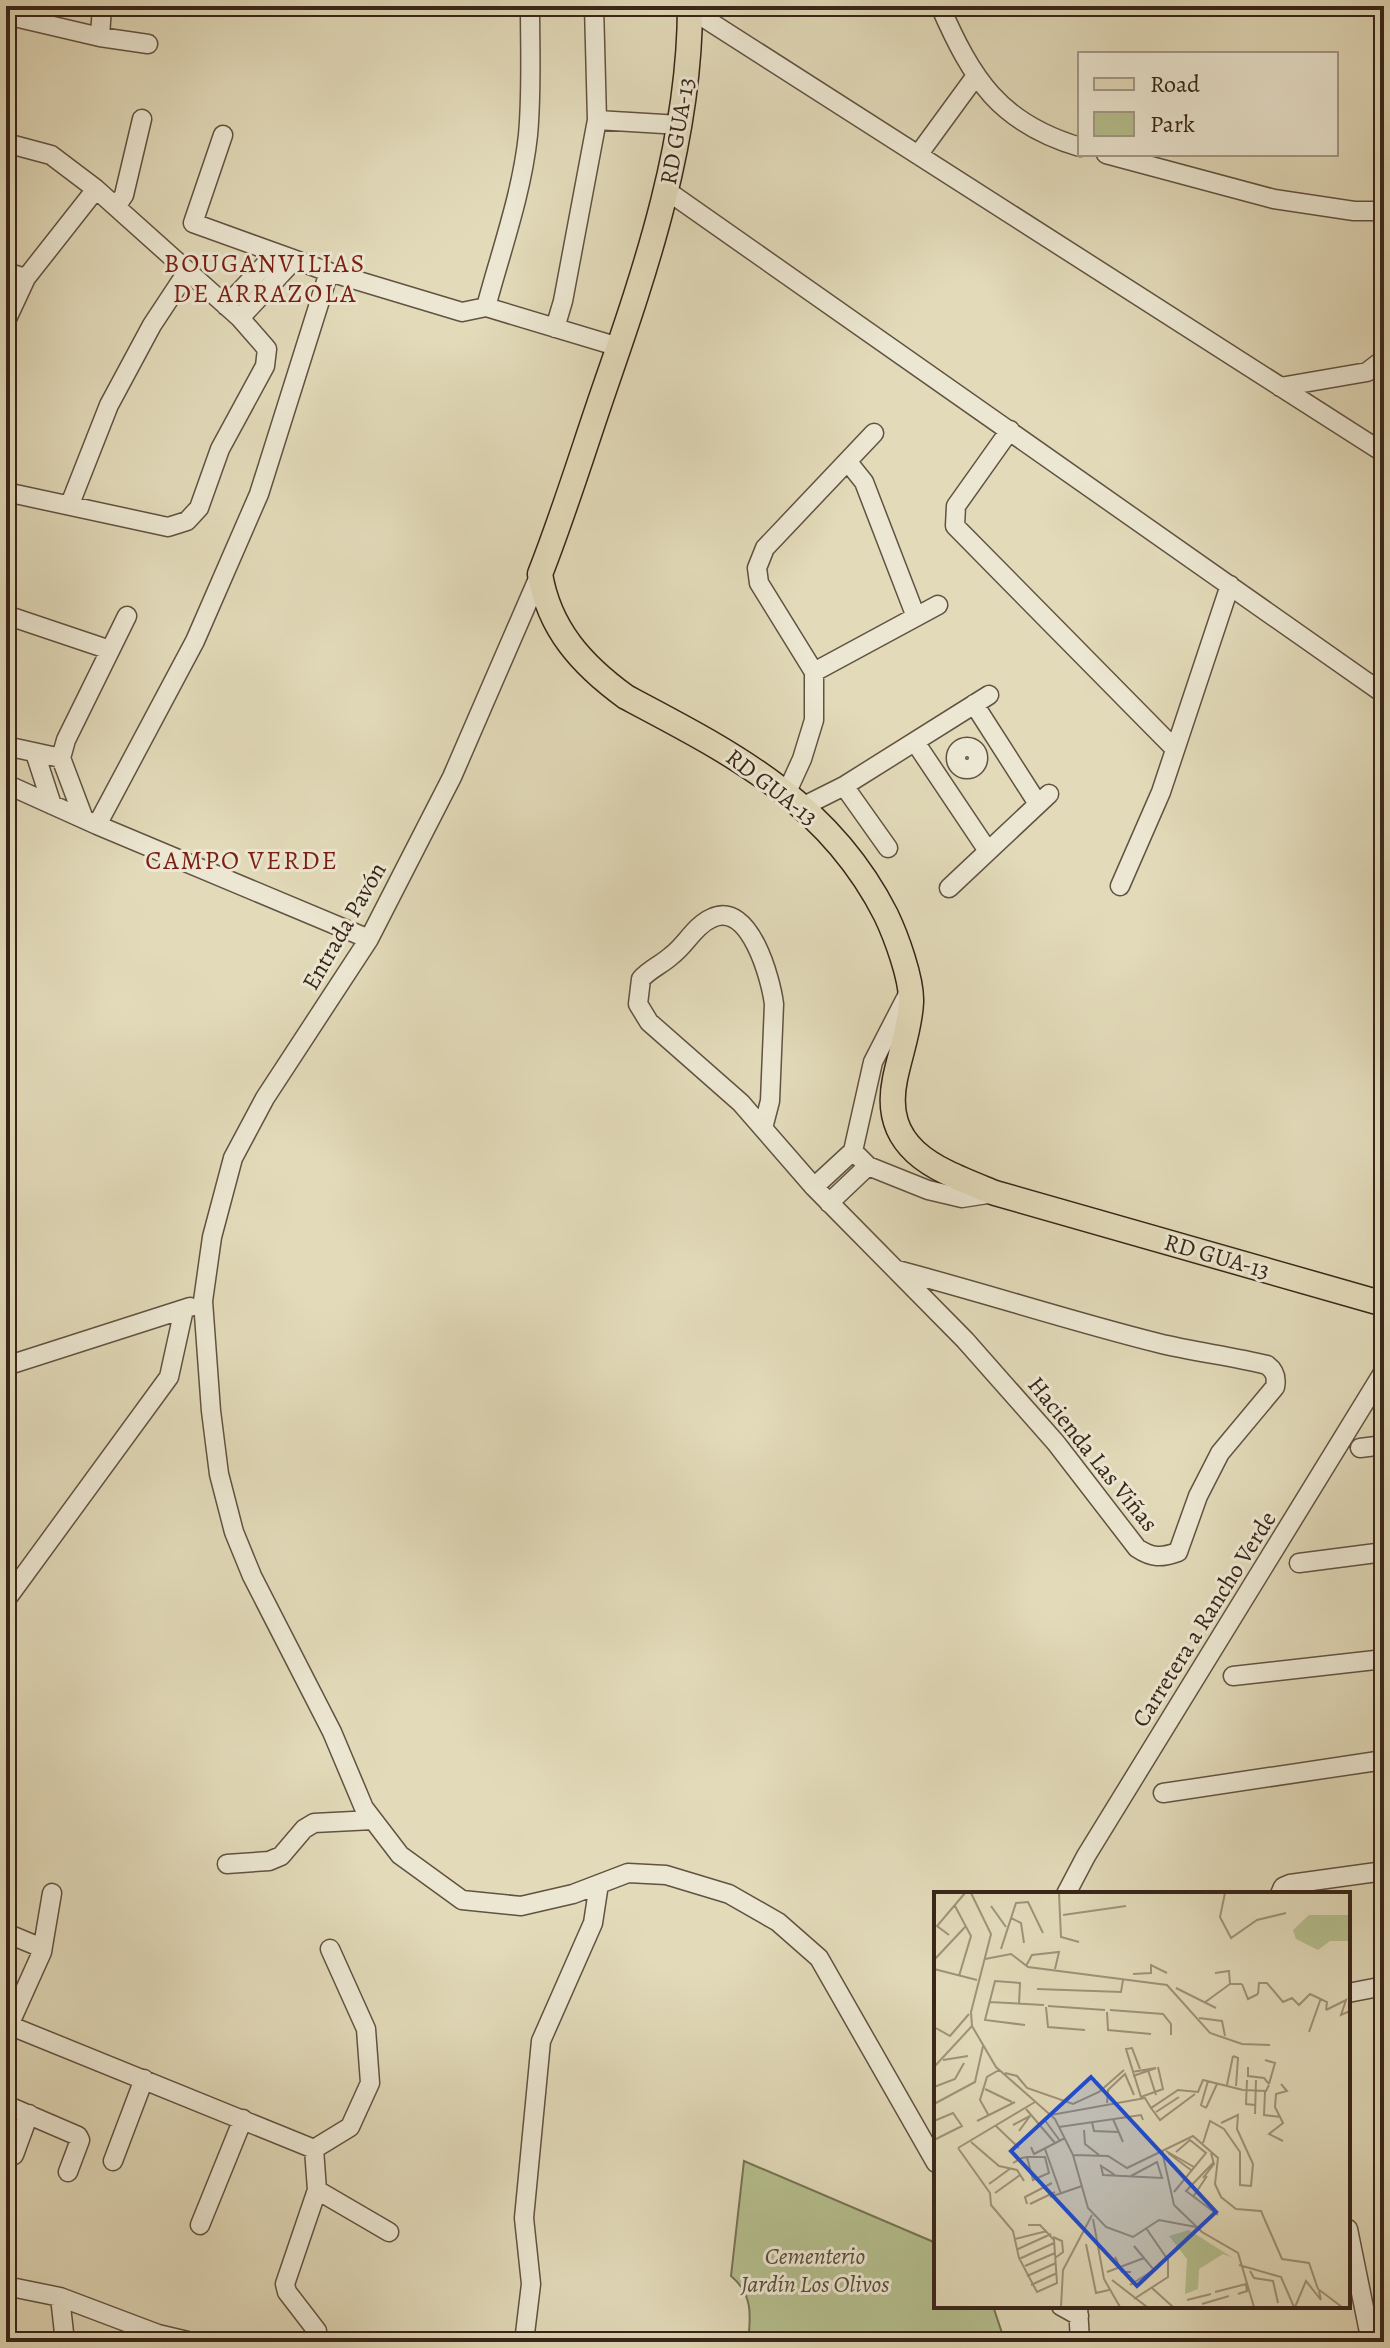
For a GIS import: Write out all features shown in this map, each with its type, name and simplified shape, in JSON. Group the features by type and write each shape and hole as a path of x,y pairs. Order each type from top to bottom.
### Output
{"main road":[{"name":"RD GUA-13","path":"690,8 687,83 666,190 619,347 540,574 544,596 556,625 593,672 626,697 748,764 794,800 847,853 887,916 911,988 909,1019 894,1084 894,1115 900,1133 912,1149 936,1170 995,1193 1384,1304"}],"street":[{"path":"100,37 102,6"},
{"path":"486,307 523,169 528,135 530,6"},
{"path":"555,328 563,301 597,120 594,6"},
{"path":"940,6 959,50 993,100 1043,133 1078,146"},
{"path":"690,8 1384,453"},
{"path":"6,15 100,37 148,44"},
{"path":"918,155 975,77"},
{"path":"116,207 124,195 142,119"},
{"path":"597,120 680,125"},
{"path":"223,135 193,223 329,272 462,312 486,307 619,347"},
{"path":"6,143 51,155 96,189 233,312 267,349 265,366 220,449 199,508 187,521 168,527 6,492"},
{"path":"1113,156 1274,199 1354,211 1384,211"},
{"path":"6,321 26,278 96,189"},
{"path":"666,190 1384,694"},
{"path":"233,312 276,253"},
{"path":"233,312 294,260"},
{"path":"6,272 26,278"},
{"path":"70,504 109,405 152,325 187,272"},
{"path":"91,822 195,641 259,494 329,272"},
{"path":"1280,387 1367,372 1384,359"},
{"path":"1010,430 956,506 955,526 1174,748"},
{"path":"874,433 765,548 757,568 759,583 814,672 814,720 794,800 844,786 982,700 996,739 1043,799 949,888"},
{"path":"848,462 864,482 916,617"},
{"name":"Entrada Pavón","path":"540,574 452,777 369,939 257,1111 233,1158 212,1237 203,1301 219,1474 234,1532 252,1576 332,1732 364,1808 400,1855 462,1900 521,1906 628,1873 666,1875 729,1894 778,1922 819,1958 934,2159"},
{"path":"1120,886 1161,792 1230,585"},
{"path":"814,672 938,605"},
{"path":"6,615 110,650"},
{"path":"91,822 61,758 66,740 127,616"},
{"path":"947,721 956,744 965,756"},
{"path":"940,780 965,756 996,739"},
{"path":"915,742 988,851"},
{"path":"6,746 61,758"},
{"path":"35,753 52,805"},
{"path":"6,784 369,939"},
{"path":"844,786 888,848"},
{"name":"Hacienda Las Viñas","path":"763,1128 770,1101 772,989 750,931 729,917 716,915 641,979 638,1004 649,1022 741,1103 814,1187 829,1203 1010,1389 1137,1548 1151,1557 1165,1557 1178,1552 1198,1496 1220,1453 1275,1387 1273,1370 1267,1365 1162,1344 897,1270"},
{"path":"814,1187 853,1151 873,1062 911,988"},
{"path":"853,1151 868,1166 928,1190 962,1198 995,1193"},
{"path":"829,1203 868,1166"},
{"path":"6,1366 203,1301"},
{"path":"6,1600 169,1377 184,1309"},
{"name":"Carretera a Rancho Verde","path":"1067,1892 1086,1856 1384,1371"},
{"path":"1360,1448 1384,1445"},
{"path":"1299,1563 1384,1552"},
{"path":"1233,1676 1384,1659"},
{"path":"1163,1793 1384,1760"},
{"path":"227,1864 269,1861 281,1856 304,1829 314,1823 373,1820"},
{"path":"1281,1892 1290,1884 1384,1871"},
{"path":"524,2342 531,2284 524,2218 541,2041 593,1923 599,1884"},
{"path":"52,1893 42,1948 7,2027 314,2149"},
{"path":"6,1933 42,1948"},
{"path":"314,2149 350,2127 370,2083 366,2029 330,1949"},
{"path":"1350,1993 1384,1986"},
{"path":"113,2161 144,2079"},
{"path":"6,2105 78,2136 80,2140 68,2172"},
{"path":"14,2155 29,2114"},
{"path":"200,2225 243,2119"},
{"path":"314,2149 317,2190 285,2284 287,2292 317,2331 314,2342"},
{"path":"317,2190 389,2232"},
{"path":"1350,2239 1371,2342"},
{"path":"6,2286 60,2297 158,2338 192,2342"},
{"path":"60,2297 65,2342"},
{"path":"1078,2311 1080,2342"}],"green space":[{"name":"Cementerio Jardín Los Olivos","path":"744,2161 934,2242 934,2308 994,2308 1005,2342 748,2342 750,2314 747,2298 731,2276"}],"district":[{"name":"BOUGANVILIAS DE ARRAZOLA","path":"265,278"},
{"name":"CAMPO VERDE","path":"242,860"}]}
